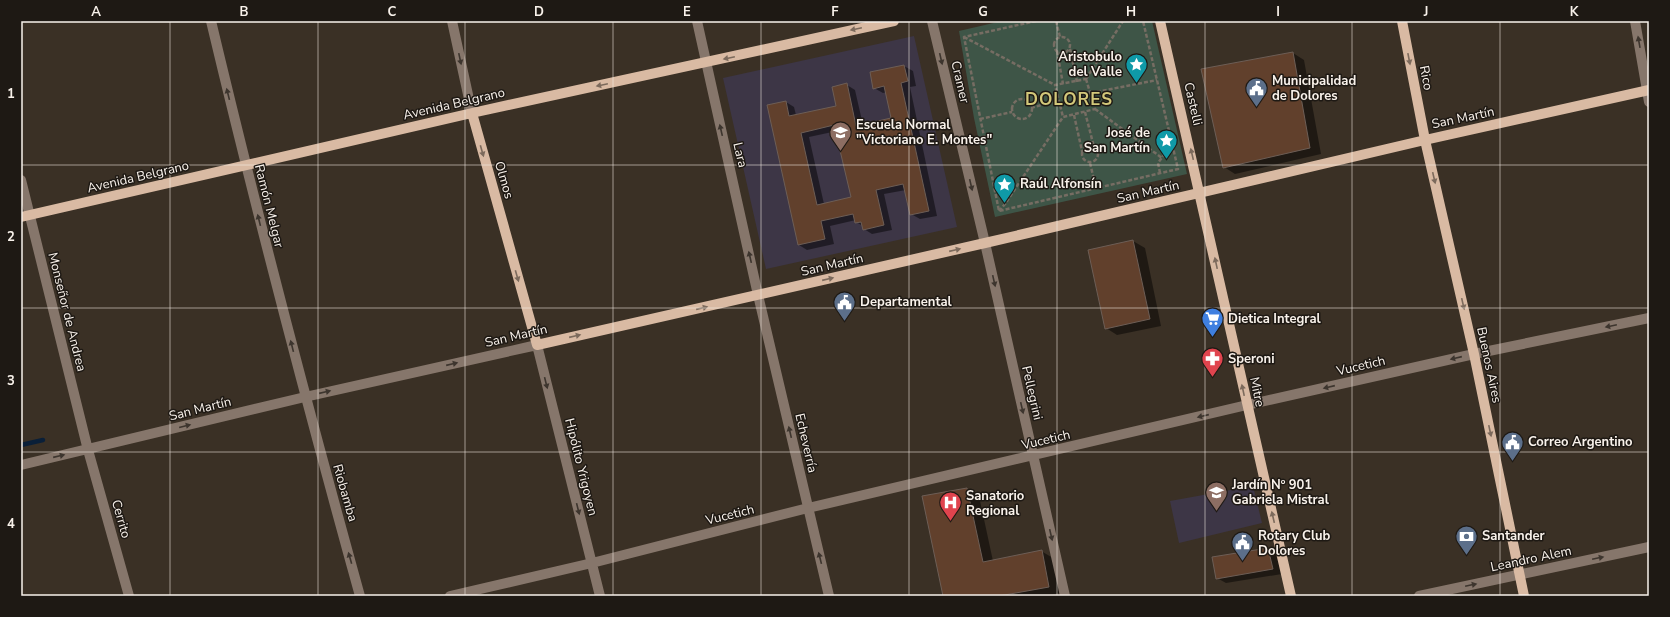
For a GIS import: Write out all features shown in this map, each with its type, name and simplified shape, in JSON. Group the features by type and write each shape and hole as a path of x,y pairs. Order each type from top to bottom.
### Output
{"main road":[{"name":"Avenida Belgrano","path":"25,216 472,113 894,21"},
{"name":"Castelli","path":"1160,21 1200,192"},
{"name":"Rico","path":"1402,21 1425,140"},
{"name":"San Martín","path":"537,345 985,243 1425,140 1648,91"},
{"name":"Olmos","path":"472,113 537,345"},
{"name":"Buenos Aires","path":"1425,140 1474,354 1524,596"},
{"name":"Mitre","path":"1200,192 1291,596"}],"street":[{"name":"Ramón Melgar","path":"211,21 245,165 305,397"},
{"name":"Olmos","path":"452,21 472,113"},
{"name":"Lara","path":"697,21 758,295"},
{"name":"Cramer","path":"932,21 985,243"},
{"path":"1635,21 1649,102"},
{"name":"Monseñor de Andrea","path":"21,180 25,216 88,450"},
{"name":"Pellegrini","path":"985,243 1065,596"},
{"name":"Echeverría","path":"758,295 830,596"},
{"name":"Vucetich","path":"450,596 592,563 808,508 1247,405 1474,354 1649,318"},
{"name":"San Martín","path":"21,465 305,397 537,345"},
{"name":"Hipólito Yrigoyen","path":"537,345 600,596"},
{"name":"Riobamba","path":"305,397 360,596"},
{"name":"Cerrito","path":"88,450 129,596"},
{"name":"Leandro Alem","path":"1419,596 1649,547"}],"path":[{"path":"964,37 1036,21"},
{"path":"1056,21 1060,37"},
{"path":"964,37 1055,85 1077,82 1086,79 1123,21"},
{"path":"998,211 1178,169 1143,21"},
{"path":"964,37 998,211"},
{"path":"1060,37 1065,37 1070,40 1070,48 1077,82"},
{"path":"1060,37 1054,43 1063,84"},
{"path":"1056,51 1064,53 1070,48"},
{"path":"1086,79 1095,109 1162,158"},
{"path":"1091,93 1157,80"},
{"path":"1055,85 1063,117"},
{"path":"1020,100 1029,102 1032,110 1030,115 1021,120 1014,116 1012,112 1012,105 1020,100"},
{"path":"1031,108 1059,100"},
{"path":"998,211 1005,204 1063,117 1095,109"},
{"path":"980,119 1012,112"},
{"path":"1085,112 1094,147 1098,151 1098,156 1095,161 1090,163"},
{"path":"1074,115 1083,159 1090,163 1096,188"},
{"path":"1082,151 1086,147 1094,147"},
{"path":"1160,173 1158,163 1166,152 1174,150"}],"shaded area":[{"name":"Escuela Normal \"Victoriano E. Montes\"","path":"914,36 957,227 766,269 723,78"},
{"name":"Jardín Nº 901 Gabriela Mistral","path":"1253,486 1262,523 1179,543 1170,501"}],"green space":[{"path":"1002,21 1152,21 1187,174 995,217 974,118 959,31"}],"building":[{"name":"Municipalidad de Dolores","path":"1293,52 1310,148 1223,168 1201,69"},
{"path":"904,65 908,81 901,83 929,211 910,215 903,184 876,190 884,225 863,230 861,222 855,223 853,214 821,221 825,239 798,245 767,105 786,101 789,116 836,106 832,87 847,83 856,126 891,118 884,86 873,89 870,72","holes":["834,125 851,197 817,205 801,133"]},
{"path":"1133,240 1150,319 1105,329 1088,250"},
{"name":"Sanatorio Regional","path":"967,488 983,562 1042,550 1049,587 999,596 943,596 922,496"},
{"name":"Rotary Club Dolores","path":"1268,548 1273,569 1216,579 1212,557"}],"waterway":[{"path":"21,445 43,440"}],"place":[{"name":"Aristobulo del Valle","path":"1137,84"},
{"name":"Municipalidad de Dolores","path":"1256,108"},
{"name":"Escuela Normal \"Victoriano E. Montes\"","path":"840,152"},
{"name":"José de San Martín","path":"1166,160"},
{"name":"Raúl Alfonsín","path":"1005,204"},
{"name":"Departamental","path":"844,322"},
{"name":"Dietica Integral","path":"1213,338"},
{"name":"Speroni","path":"1213,378"},
{"name":"Correo Argentino","path":"1513,462"},
{"name":"Jardín Nº 901 Gabriela Mistral","path":"1216,512"},
{"name":"Sanatorio Regional","path":"951,522"},
{"name":"Santander","path":"1467,556"},
{"name":"Rotary Club Dolores","path":"1242,562"}],"district":[{"name":"DOLORES","path":"1069,99"}]}
